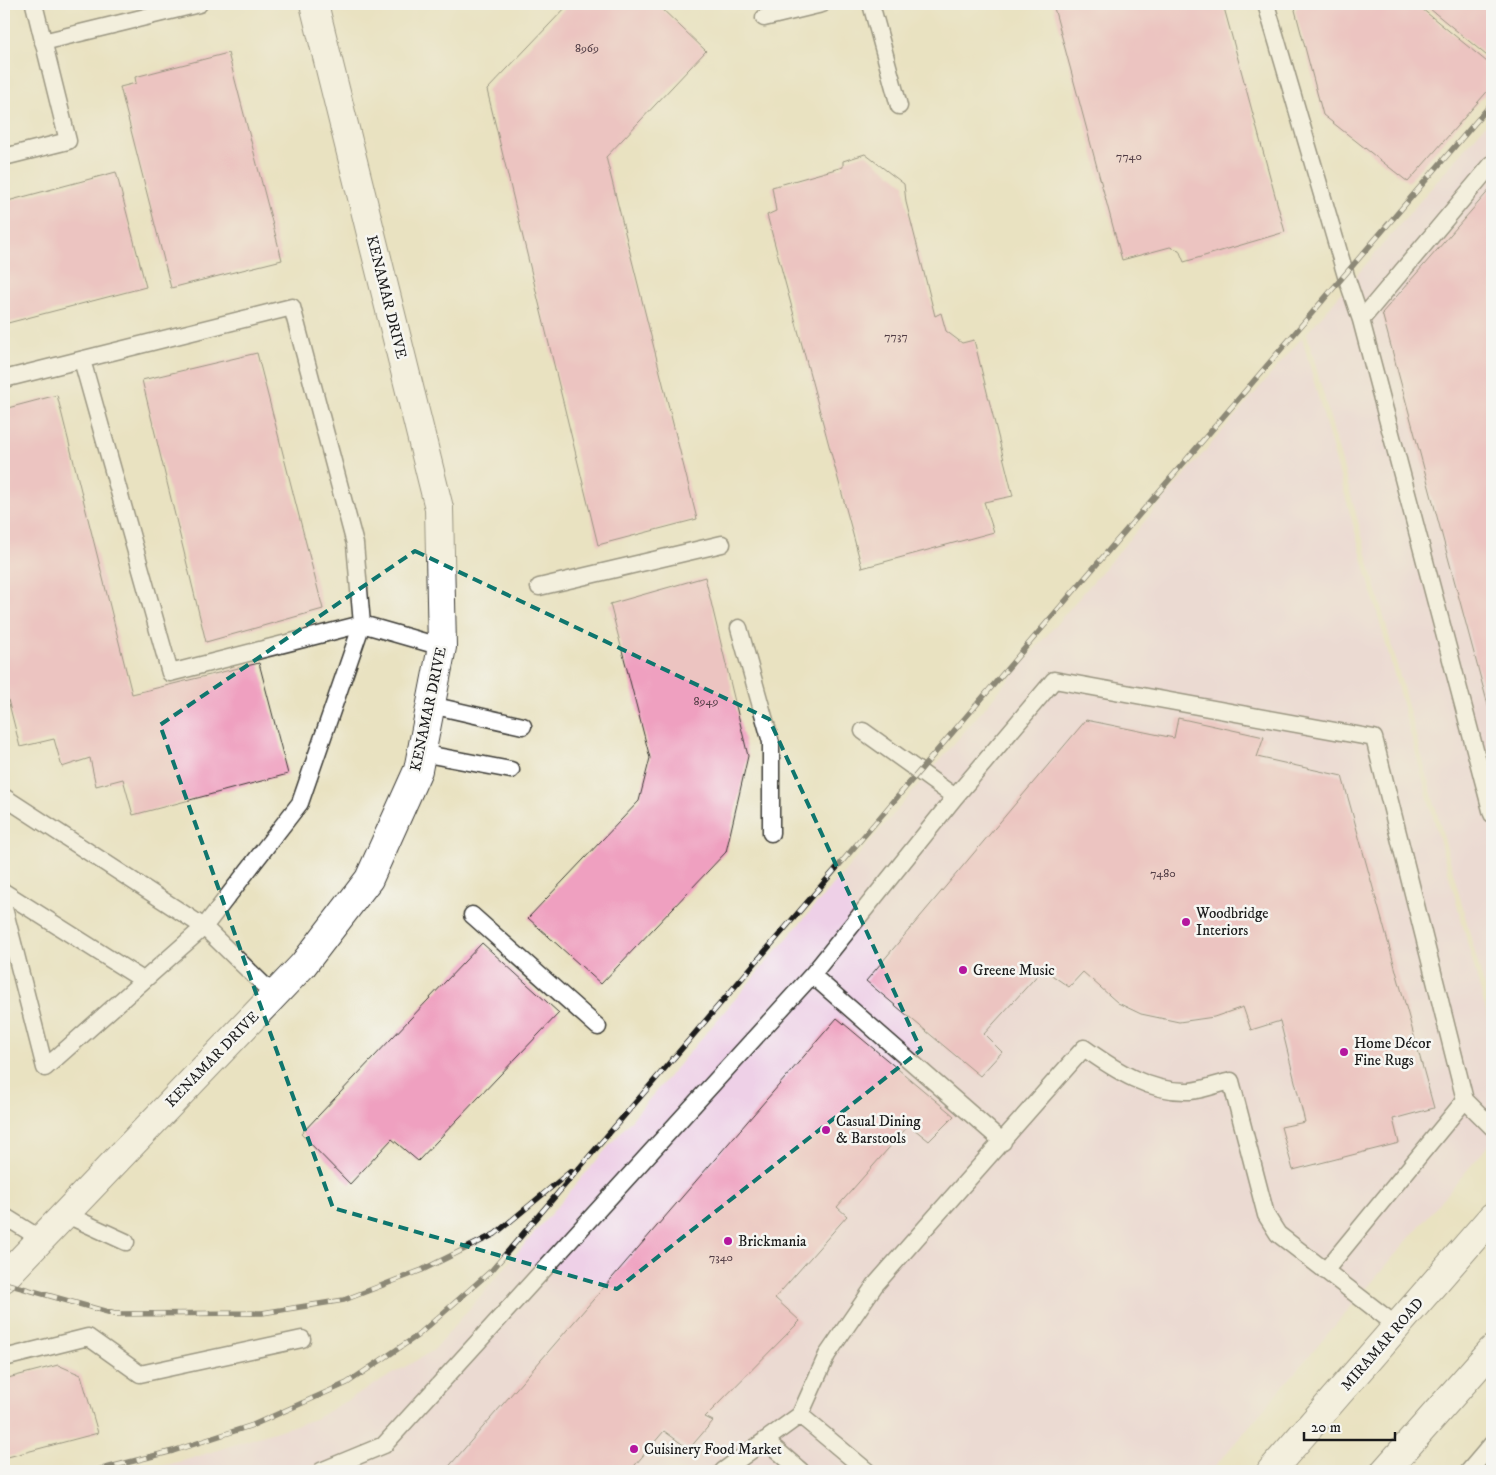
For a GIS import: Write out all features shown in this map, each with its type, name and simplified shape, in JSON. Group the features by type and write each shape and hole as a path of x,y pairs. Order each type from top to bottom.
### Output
{"street":[{"name":"KENAMAR DRIVE","path":"4,1278 303,965 369,878 418,770 442,647 439,508 314,4"},
{"name":"MIRAMAR ROAD","path":"1271,1471 1492,1217"},
{"path":"1385,1471 1492,1350"}],"lane":[{"path":"4,157 68,141 34,4"},
{"path":"43,42 199,4"},
{"path":"764,18 822,4"},
{"path":"871,4 899,106"},
{"path":"1266,4 1346,276 1361,320 1492,814"},
{"path":"1361,320 1492,164"},
{"path":"4,379 292,307 354,544 362,624 300,803 204,927 45,1068 4,908"},
{"path":"82,360 170,673 362,624 442,647"},
{"path":"539,587 722,544"},
{"path":"739,628 770,742 771,833"},
{"path":"322,1471 384,1444 812,975 955,797 1054,680 1374,738 1465,1100 1492,1127"},
{"path":"431,705 523,726"},
{"path":"863,731 955,797"},
{"path":"421,753 511,770"},
{"path":"4,797 204,927 274,995"},
{"path":"4,892 143,980"},
{"path":"472,915 598,1027"},
{"path":"812,975 1002,1142"},
{"path":"723,1471 800,1415 828,1355 875,1285 1084,1048 1120,1073 1154,1086 1190,1091 1231,1081 1266,1215 1278,1234 1325,1272 1398,1326"},
{"path":"1325,1272 1465,1100"},
{"path":"65,1214 126,1242"},
{"path":"4,1216 41,1239"},
{"path":"4,1358 88,1338 140,1374 302,1339"},
{"path":"800,1415 867,1471"},
{"path":"766,1440 801,1471"},
{"path":"1469,1471 1492,1444"}],"highlighted area":[{"path":"415,551 769,719 921,1050 617,1289 333,1208 160,725"}],"shaded area":[{"path":"1492,117 1492,1015 1307,333"},
{"path":"1302,338 1492,1033 1492,1141 1211,1471 144,1471 186,1460 315,1419 434,1350"}],"building":[{"path":"569,4 657,4 706,51 606,157 697,519 598,545 487,90"},
{"path":"1053,4 1223,4 1285,232 1184,262 1179,250 1170,247 1122,260"},
{"path":"1300,4 1416,4 1492,66 1492,86 1408,182 1323,115 1295,10"},
{"path":"1424,4 1492,4 1492,60"},
{"path":"228,53 282,260 171,288 120,87 136,83 135,77"},
{"path":"865,154 904,184 906,202 935,316 941,313 946,331 962,343 974,340 1013,496 984,502 994,532 862,568 767,215 776,211 772,187 843,167 843,161"},
{"path":"116,172 146,287 4,324 4,202"},
{"path":"1492,187 1492,720 1382,313"},
{"path":"257,353 323,609 206,642 142,380"},
{"path":"57,395 132,694 259,663 288,774 133,815 123,779 96,786 90,758 62,767 54,739 20,747 4,684 4,409"},
{"path":"705,577 748,756 726,852 601,984 528,918 639,801 650,758 610,604"},
{"path":"1178,718 1264,737 1257,757 1342,776 1434,1108 1393,1119 1399,1143 1293,1170 1281,1127 1305,1122 1280,1021 1251,1030 1243,1007 1214,1017 1179,1022 1141,1014 1118,1003 1083,972 1069,987 1043,969 984,1034 1002,1052 980,1076 866,981 1086,720 1174,738"},
{"path":"482,943 559,1013 418,1161 392,1139 350,1184 301,1134"},
{"path":"837,1018 954,1116 929,1141 909,1125 837,1207 847,1216 775,1298 800,1321 705,1417 713,1421 689,1449 664,1431 630,1471 445,1471"},
{"path":"58,1365 81,1375 98,1433 4,1458 4,1379"}],"railway":[{"path":"94,1471 173,1451 253,1425 347,1383 417,1336 492,1270 1492,103"},
{"path":"4,1283 115,1314 262,1313 344,1300 422,1270 495,1234 571,1171"}],"place":[{"name":"Woodbridge Interiors","path":"1186,922"},
{"name":"Greene Music","path":"963,970"},
{"name":"Home Décor Fine Rugs","path":"1344,1052"},
{"name":"Casual Dining & Barstools","path":"826,1130"},
{"name":"Brickmania","path":"728,1241"},
{"name":"Cuisinery Food Market","path":"634,1449"}]}
